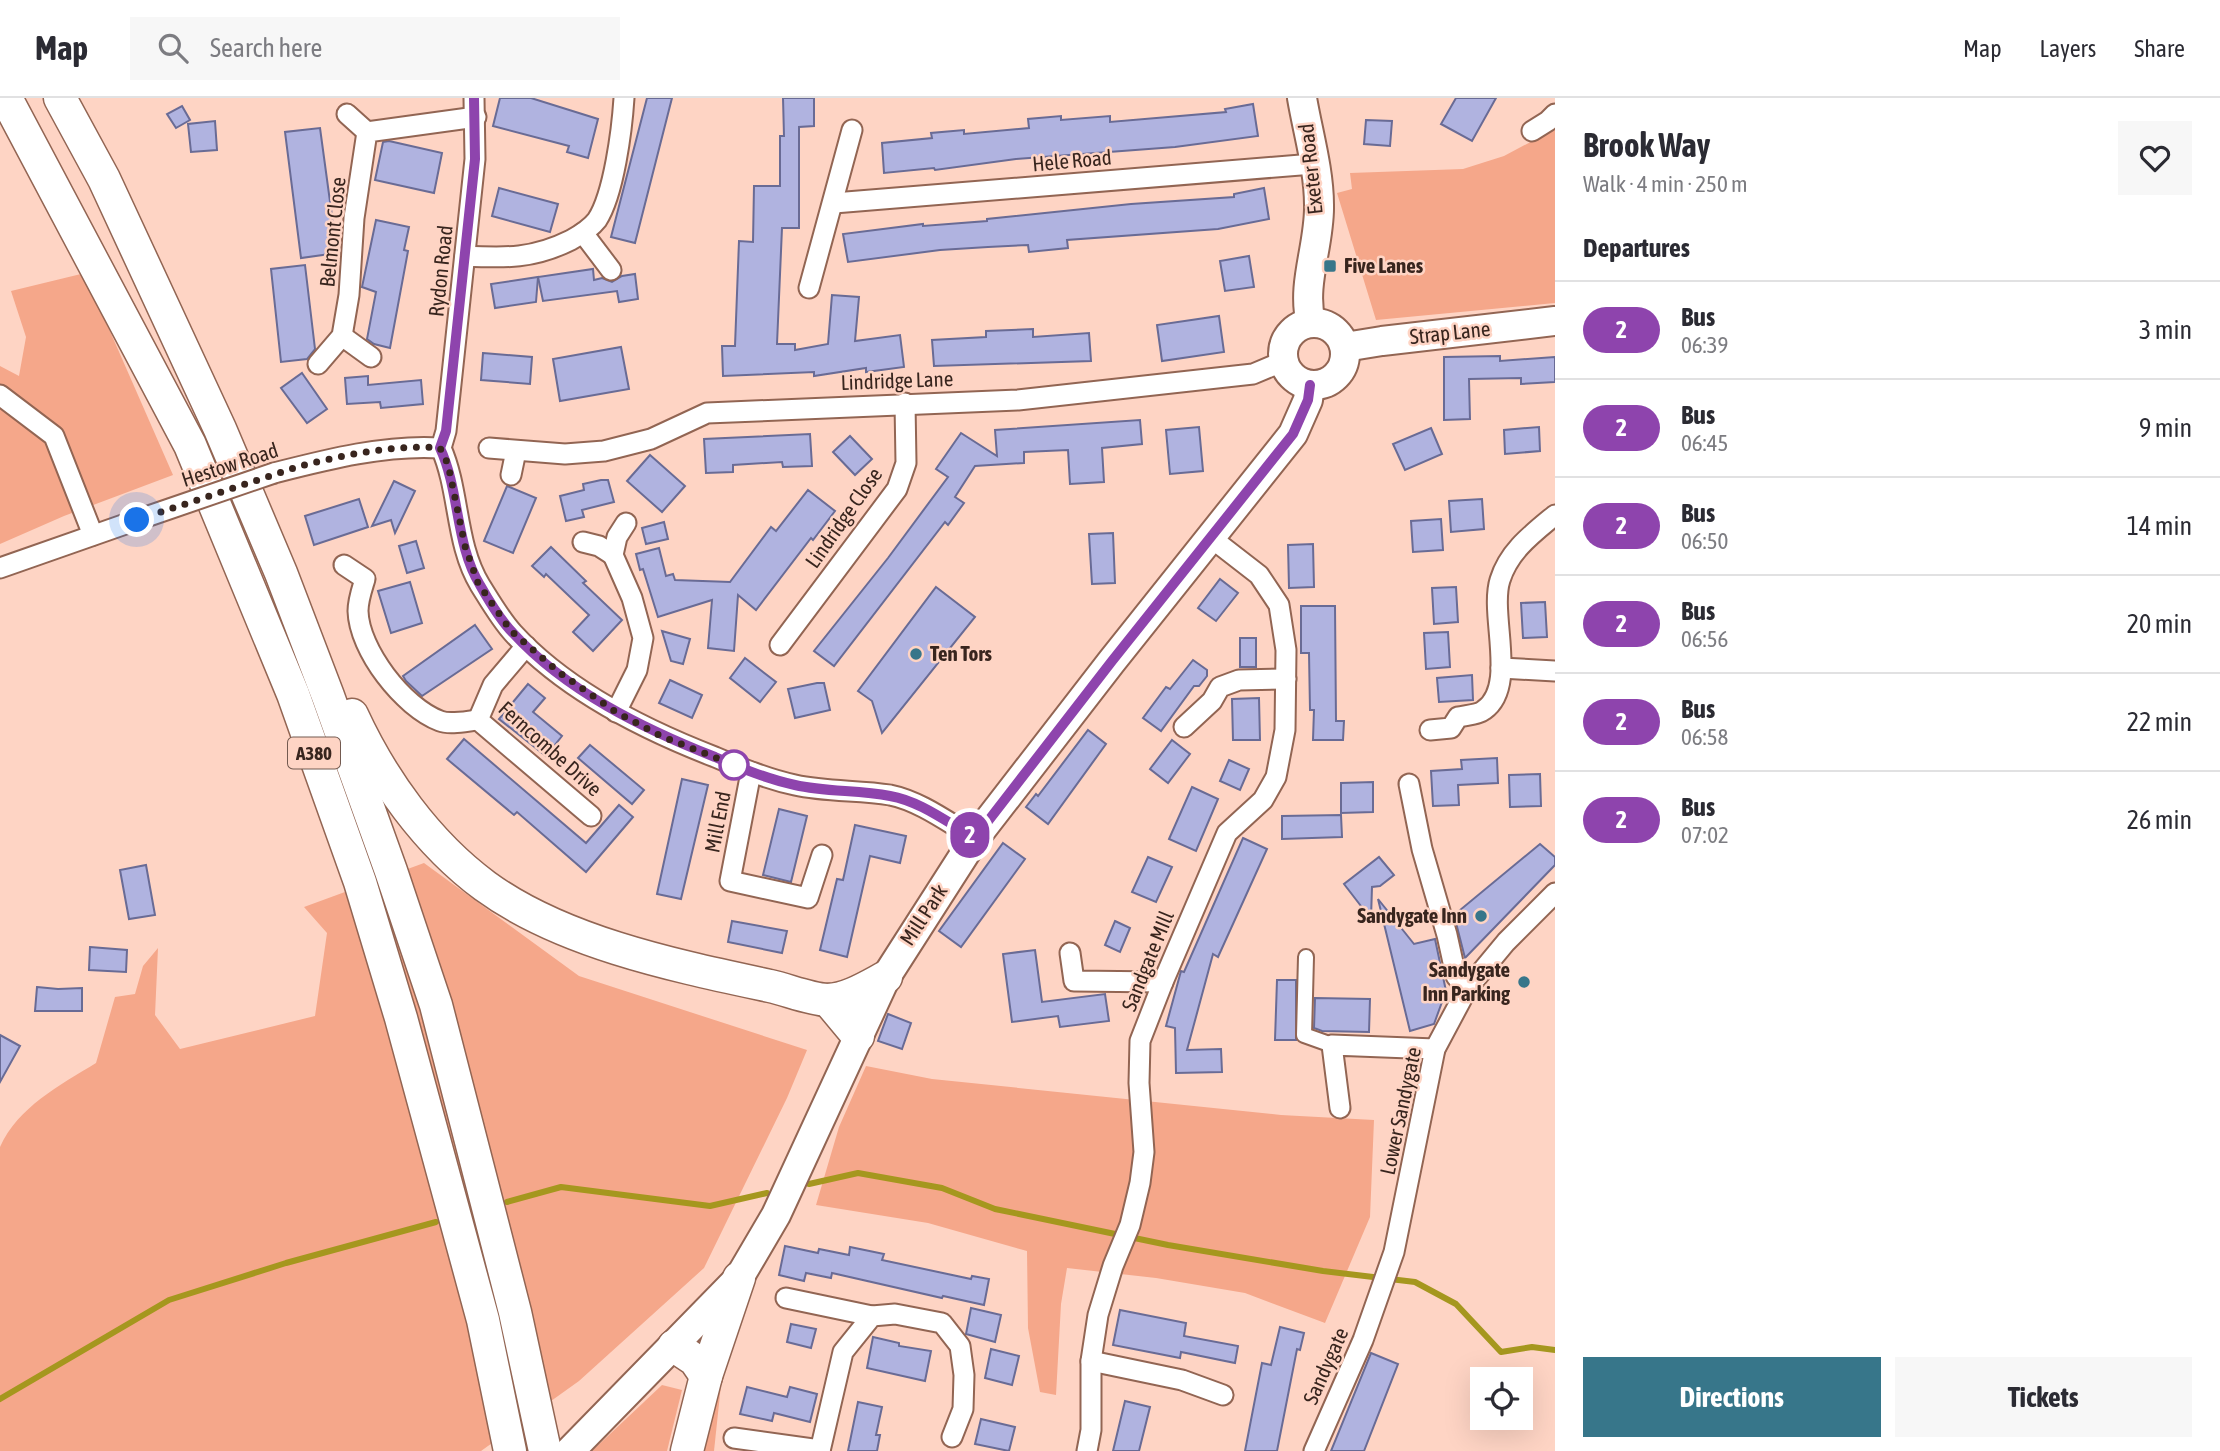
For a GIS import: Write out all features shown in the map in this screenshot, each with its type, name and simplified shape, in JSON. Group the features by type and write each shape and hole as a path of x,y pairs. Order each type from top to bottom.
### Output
{"highway":[{"name":"A380","path":"6,98 190,445 293,694 360,882 401,1018 483,1320 510,1451"},
{"name":"A380","path":"60,98 115,204 220,429 281,573 355,771 436,1005 515,1312 543,1438"},
{"name":"A380","path":"281,573 300,601 356,724 377,763 420,824 485,886 528,912 580,936 721,976 828,1000 859,991 886,976"},
{"path":"828,1000 858,1037"},
{"path":"687,1451 706,1376 739,1278"},
{"path":"674,1346 695,1360 706,1376"}],"main road":[{"name":"Exeter Road","path":"1302,98 1319,206 1307,309 1311,324"},
{"name":"Strap Lane","path":"1345,347 1555,321"},
{"path":"1311,324 1326,325 1338,334 1345,347 1345,362 1338,375 1325,383 1310,385 1296,380 1284,361 1284,346 1297,328 1311,324"},
{"name":"Mill Park","path":"570,1451 739,1278 776,1215 886,976 975,838 1293,434 1308,400 1310,385"}],"street":[{"path":"465,256 502,258 545,252 583,233 597,219 607,196 622,131 624,98"},
{"path":"347,114 367,132 475,107"},
{"name":"Rydon Road","path":"440,448 446,431 475,159 475,107"},
{"path":"1532,131 1555,114"},
{"path":"809,288 852,130"},
{"name":"Belmont Close","path":"342,336 349,295 354,218 367,132"},
{"name":"Hele Road","path":"834,203 1313,164"},
{"path":"583,233 611,270"},
{"path":"318,364 342,336 371,356"},
{"name":"Lindridge Lane","path":"489,448 565,454 604,451 651,439 707,413 1018,400 1253,374 1284,361"},
{"path":"0,395 54,436 93,535"},
{"name":"Lindridge Close","path":"780,645 897,489 906,463 905,403"},
{"name":"Hestow Road","path":"0,568 274,473 326,460 421,447 440,448"},
{"path":"440,448 448,464 465,546 478,583 511,631 560,673 616,712 661,736 751,772 795,785 890,796 916,804 975,838"},
{"path":"511,475 516,451"},
{"path":"1430,730 1451,728 1458,717 1482,712 1495,700 1501,668 1499,582 1513,553 1555,515"},
{"path":"613,555 617,537 626,523"},
{"name":"Sandgate MIll","path":"1087,1451 1091,1430 1091,1361 1098,1315 1130,1225 1144,1152 1139,1083 1140,1041 1227,833 1263,800 1276,777 1285,730 1286,650 1279,605 1259,575 1210,537"},
{"path":"583,542 599,546 613,555 632,598 643,638 637,670 616,712"},
{"path":"344,565 365,579 358,608 359,625 372,654 394,686 418,709 442,722 478,720"},
{"name":"Ferncombe Drive","path":"526,646 492,685 478,720 591,816"},
{"path":"1501,668 1555,671"},
{"path":"1184,727 1212,701 1220,687 1239,680 1286,679"},
{"name":"Mill End","path":"751,772 730,881 808,898 822,855"},
{"path":"1409,783 1422,849 1447,934 1456,976 1467,989"},
{"name":"Lower Sandygate","path":"1377,1298 1394,1252 1435,1049 1467,989 1506,942 1555,893"},
{"path":"1070,953 1074,981 1163,982"},
{"path":"1307,957 1304,1035 1332,1045 1435,1049"},
{"path":"1332,1045 1340,1108"},
{"path":"786,1298 872,1316 895,1314 942,1322 960,1346 964,1375 963,1409 952,1437"},
{"name":"Sandygate","path":"1314,1451 1363,1340 1377,1298"},
{"path":"734,1438 820,1450 843,1352 872,1316"},
{"path":"1091,1361 1182,1380 1223,1395"}],"shaded area":[{"path":"1555,129 1555,303 1376,320 1337,193 1352,189 1350,173 1463,169 1504,156"},
{"path":"81,274 109,329 173,475 64,516 0,544 0,366 19,376 26,337 11,291"},
{"path":"424,863 579,976 807,1050 787,1098 704,1268 579,1381 481,1451 0,1451 0,1147 8,1133 41,1098 96,1063 115,997 135,994 143,966 158,948 155,1015 180,1049 315,1016 327,933 304,907"},
{"path":"866,1066 932,1079 1281,1115 1374,1120 1370,1217 1325,1323 1245,1293 1156,1278 1067,1268 1061,1304 1056,1395 1040,1392 1028,1328 1027,1251 928,1223 816,1205 839,1127"},
{"path":"723,1366 714,1451 701,1451"},
{"path":"662,1385 682,1390 667,1451 592,1451"}],"building":[{"path":"500,98 531,98 598,119 588,158 567,152 569,146 493,126"},
{"path":"647,98 672,98 635,243 611,237"},
{"path":"783,98 814,98 814,126 799,127 799,228 782,228 777,344 795,344 795,350 828,344 832,295 859,297 855,341 900,335 904,367 866,372 866,368 814,376 814,372 723,376 722,346 735,346 739,241 753,242 754,186 780,186 780,136 784,136"},
{"path":"1456,98 1496,98 1472,141 1441,124"},
{"path":"1253,104 1258,136 1175,147 1016,159 935,170 884,173 882,143 932,138 931,133 964,130 964,134 1029,128 1028,119 1061,116 1061,120 1110,116 1110,122 1226,112 1225,109"},
{"path":"182,106 190,120 176,128 167,114"},
{"path":"1366,120 1392,121 1390,146 1364,144"},
{"path":"215,121 217,150 191,152 188,124"},
{"path":"320,128 337,253 301,258 285,132"},
{"path":"383,142 442,153 434,193 375,180"},
{"path":"499,188 558,204 550,232 492,216"},
{"path":"1264,188 1269,219 1218,229 1067,240 1068,248 1029,252 1028,245 940,250 848,262 843,234 1131,204 1234,197 1234,194"},
{"path":"376,220 409,227 404,250 408,251 390,348 374,344 367,339 376,292 362,287"},
{"path":"1249,256 1254,287 1225,291 1220,261"},
{"path":"305,265 315,349 307,359 281,362 271,269"},
{"path":"593,269 594,280 602,278 612,282 622,276 635,274 638,299 619,302 617,291 543,301 538,277"},
{"path":"538,277 536,302 495,308 491,284"},
{"path":"1219,316 1224,352 1162,361 1157,325"},
{"path":"1033,329 1033,337 1089,333 1091,361 934,366 932,340 986,337 986,331"},
{"path":"621,347 629,389 560,401 553,359"},
{"path":"483,353 532,357 530,384 481,380"},
{"path":"1500,356 1500,361 1555,357 1555,382 1521,384 1521,378 1469,379 1470,419 1444,420 1444,357"},
{"path":"302,373 327,409 307,423 281,388"},
{"path":"368,376 368,385 421,380 423,404 381,408 380,402 347,404 345,378"},
{"path":"1140,420 1142,444 1102,448 1104,482 1070,484 1068,450 1024,452 1024,463 975,466 955,497 964,503 948,525 945,522 834,666 814,651 948,477 936,469 961,433 997,456 995,430"},
{"path":"1199,427 1203,471 1170,474 1166,430"},
{"path":"1539,427 1540,451 1505,454 1504,430"},
{"path":"1431,428 1442,454 1405,470 1393,444"},
{"path":"810,434 812,466 783,467 782,462 733,465 733,472 706,473 704,439"},
{"path":"850,436 872,459 855,475 833,452"},
{"path":"650,455 685,486 662,512 627,481"},
{"path":"608,480 614,502 582,510 584,517 566,521 560,496 584,490 583,484"},
{"path":"394,481 415,491 395,533 391,520 372,526"},
{"path":"507,486 536,498 513,553 484,541"},
{"path":"808,490 835,511 756,610 738,595 734,651 708,648 712,600 658,617 636,554 659,548 666,576 673,574 675,580 730,582 771,527 776,531"},
{"path":"359,499 368,527 314,545 305,516"},
{"path":"1482,499 1484,529 1451,532 1449,501"},
{"path":"1441,519 1443,550 1413,552 1411,521"},
{"path":"664,522 668,539 646,544 642,528"},
{"path":"1113,533 1115,583 1092,584 1089,534"},
{"path":"416,541 424,568 407,573 399,546"},
{"path":"1313,544 1314,587 1289,588 1288,545"},
{"path":"551,547 586,581 583,583 622,620 593,651 573,632 589,615 546,574 544,577 532,566"},
{"path":"1220,579 1238,593 1216,621 1198,608"},
{"path":"410,582 422,623 391,633 378,591"},
{"name":"Ten Tors","path":"936,587 975,617 882,733 872,701 858,691"},
{"path":"1456,587 1458,622 1434,624 1432,588"},
{"path":"1545,602 1547,637 1523,638 1521,603"},
{"path":"1301,606 1335,606 1336,721 1344,721 1343,740 1313,740 1314,710 1310,710 1309,653 1301,653"},
{"path":"475,625 492,649 422,696 406,681 403,676"},
{"path":"662,631 690,639 683,664 671,661"},
{"path":"1448,632 1450,667 1426,669 1424,633"},
{"path":"1240,638 1256,638 1256,667 1240,667"},
{"path":"745,658 776,682 760,702 730,678"},
{"path":"1193,660 1207,670 1207,676 1199,686 1194,686 1161,731 1143,718 1166,687 1170,689"},
{"path":"1472,675 1473,700 1439,702 1437,678"},
{"path":"670,680 702,695 692,718 659,703"},
{"path":"824,683 830,710 795,718 788,689"},
{"path":"528,684 545,698 533,712 562,736 546,756 499,719"},
{"path":"1259,698 1260,740 1233,740 1232,699"},
{"path":"1088,730 1106,744 1048,824 1026,807 1036,794 1038,796"},
{"path":"464,739 586,843 619,805 633,817 586,872 517,812 514,815 447,759"},
{"path":"1172,740 1190,754 1168,783 1150,769"},
{"path":"590,745 644,790 632,804 578,758"},
{"path":"1497,758 1498,783 1458,785 1459,805 1433,806 1431,771 1462,769 1461,760"},
{"path":"1229,760 1249,769 1240,790 1220,781"},
{"path":"1540,774 1541,806 1510,807 1509,775"},
{"path":"682,779 708,785 681,899 657,894"},
{"path":"1373,782 1373,812 1341,813 1341,783"},
{"path":"1192,787 1218,799 1196,851 1169,839"},
{"path":"779,809 807,816 791,882 763,875"},
{"path":"1341,815 1342,837 1282,839 1282,816"},
{"path":"855,825 906,836 900,863 870,856 847,957 820,950 837,879 843,880"},
{"path":"1243,838 1267,849 1218,957 1213,954 1187,1050 1221,1049 1222,1072 1176,1073 1175,1028 1166,1026 1181,971 1184,972"},
{"path":"1003,843 1025,859 961,947 939,931"},
{"path":"1540,844 1555,857 1555,865 1465,958 1454,915"},
{"path":"1148,857 1172,867 1156,902 1132,892"},
{"path":"1379,857 1394,875 1380,886 1372,887 1371,919 1344,884"},
{"path":"146,865 155,915 129,919 120,870"},
{"path":"1378,899 1414,944 1435,939 1446,991 1434,1024 1410,1031"},
{"path":"732,921 787,931 782,953 728,942"},
{"path":"1115,921 1130,928 1120,952 1105,945"},
{"path":"90,947 127,950 126,972 89,970"},
{"path":"1035,950 1042,1002 1105,994 1109,1021 1060,1027 1058,1016 1012,1022 1003,954"},
{"path":"1277,980 1296,980 1296,1040 1275,1040"},
{"path":"37,987 82,988 82,1011 35,1011"},
{"path":"1315,998 1370,999 1369,1032 1322,1031 1314,1028"},
{"path":"888,1014 911,1023 902,1049 878,1041"},
{"path":"0,1035 20,1046 0,1082"},
{"path":"785,1246 818,1253 819,1249 849,1255 850,1247 884,1254 882,1260 971,1279 972,1276 989,1279 984,1305 832,1273 831,1278 806,1273 804,1281 779,1275"},
{"path":"971,1308 1001,1315 995,1342 966,1334"},
{"path":"1120,1310 1186,1323 1184,1336 1238,1346 1235,1363 1181,1352 1180,1358 1113,1345"},
{"path":"791,1324 816,1329 811,1348 787,1342"},
{"path":"1280,1327 1304,1333 1300,1350 1297,1349 1277,1451 1245,1451 1262,1363 1271,1365"},
{"path":"873,1337 899,1343 899,1346 931,1351 925,1381 867,1368"},
{"path":"991,1349 1019,1356 1012,1385 985,1378"},
{"path":"1371,1353 1398,1364 1364,1451 1331,1451"},
{"path":"747,1387 787,1397 790,1387 817,1394 810,1422 774,1413 772,1421 740,1414"},
{"path":"1125,1401 1150,1407 1139,1451 1113,1451"},
{"path":"858,1402 882,1407 876,1435 880,1435 877,1451 848,1451"},
{"path":"981,1419 1015,1427 1009,1451 975,1444"}],"waterway":[{"path":"809,1184 858,1173 942,1188 995,1209 1168,1245 1323,1271 1415,1282 1456,1304 1501,1352 1532,1347 1555,1350"},
{"path":"507,1202 561,1187 710,1206 767,1193"},
{"path":"0,1399 169,1300 286,1263 436,1222"}],"bus line":[{"name":"2","path":"474,98 475,159 446,431 440,448 448,464 465,546 478,583 511,631 578,687 616,712 661,736 751,772 795,785 890,796 916,804 975,838 1293,434 1308,400 1310,385"}],"place":[{"name":"Five Lanes","path":"1330,266"},
{"name":"Ten Tors","path":"916,654"},
{"name":"Sandygate Inn","path":"1481,916"},
{"name":"Sandygate Inn Parking","path":"1524,982"}],"route":[{"path":"137,520 300,466 421,447 440,448 448,464 465,546 478,583 511,631 560,673 616,712 661,736 734,765"}]}
